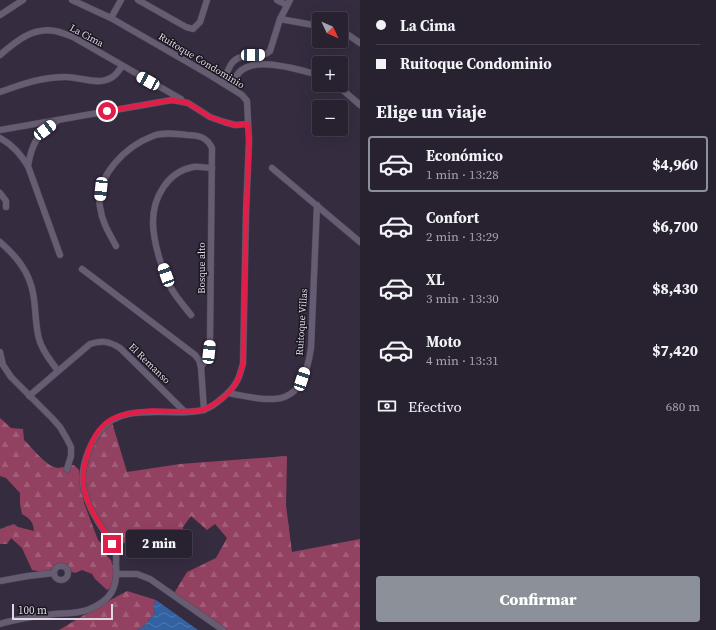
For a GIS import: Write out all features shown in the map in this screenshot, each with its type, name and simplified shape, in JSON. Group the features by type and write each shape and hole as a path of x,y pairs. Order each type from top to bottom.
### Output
{"street":[{"path":"0,15 11,6 23,0"},
{"name":"Ruitoque Condominio","path":"0,624 33,617 88,610 102,603 111,594 116,582 117,574 116,551 95,517 84,489 84,467 89,447 100,429 111,419 131,413 148,411 204,410 217,403 228,393 237,381 243,364 249,147 247,101 242,95 233,89 111,18 72,0"},
{"path":"111,18 121,0"},
{"path":"138,0 190,29 196,28 200,22 207,0"},
{"path":"223,83 229,68 235,60 244,56 265,54 270,51 280,19 288,3 277,0"},
{"path":"280,19 312,25"},
{"name":"La Cima","path":"0,55 25,36 42,30 56,31 73,37 210,117 234,125 248,124"},
{"path":"348,35 360,44"},
{"path":"233,89 233,83 236,77 242,69 249,66 276,64 312,73"},
{"path":"0,92 46,78 68,77 102,81 107,80 116,74 122,66"},
{"path":"229,68 236,77"},
{"path":"345,92 360,105"},
{"name":"La Cima","path":"0,130 172,100 188,103"},
{"path":"28,166 30,150 45,130 57,120"},
{"name":"Bosque alto","path":"116,246 103,222 100,205 101,189 108,172 119,158 136,144 154,136 173,133 194,135 206,139 212,148 212,168 210,344 206,360 201,366 204,410"},
{"path":"0,138 20,153 28,166 60,255"},
{"path":"191,315 171,287 161,262 153,223 155,206 161,191 175,175 193,167 212,168"},
{"path":"272,168 360,242"},
{"path":"0,193 6,201 6,207"},
{"name":"Ruitoque Villas","path":"228,393 271,400 284,398 292,394 298,388 311,348 317,205"},
{"path":"0,242 14,253 25,271 33,292 39,339 46,354 58,371"},
{"path":"82,269 195,355 201,366"},
{"name":"El Remanso","path":"29,396 90,344 97,341 105,341 113,343 120,348 184,411"},
{"path":"0,352 3,365 11,377 52,418 67,439 71,448 71,456 67,469"},
{"path":"0,581 54,573"},
{"path":"117,574 137,574 150,579 223,630"}],"green space":[{"path":"0,418 11,428 23,429 24,440 53,467 58,468 74,465 79,470 84,503 98,540 104,546 106,555 111,560 115,569 112,587 107,590 95,579 92,574 82,570 75,573 59,567 43,572 32,570 22,548 11,538 7,544 0,544 0,529 14,524 18,527 34,531 31,521 22,514 20,493 6,478 0,476"},
{"path":"111,419 127,472 180,464 287,456 286,505 292,552 360,539 360,630 219,630 173,595 187,572 216,558 227,538 215,524 207,530 191,516 183,527 183,544 176,546 155,536 146,539 128,539 116,551 84,489 89,447"},
{"path":"127,591 156,600 153,607 155,613 144,626 137,630 59,630 96,608"}],"water":[{"path":"156,600 198,630 137,630 144,626 155,613 153,607"}],"route":[{"path":"107,111 172,100 188,103 210,117 224,122 234,125 248,124 249,140 243,364 237,381 228,393 217,403 204,410 148,411 131,413 111,419 100,429 89,447 84,467 84,489 95,517 112,544"}]}
